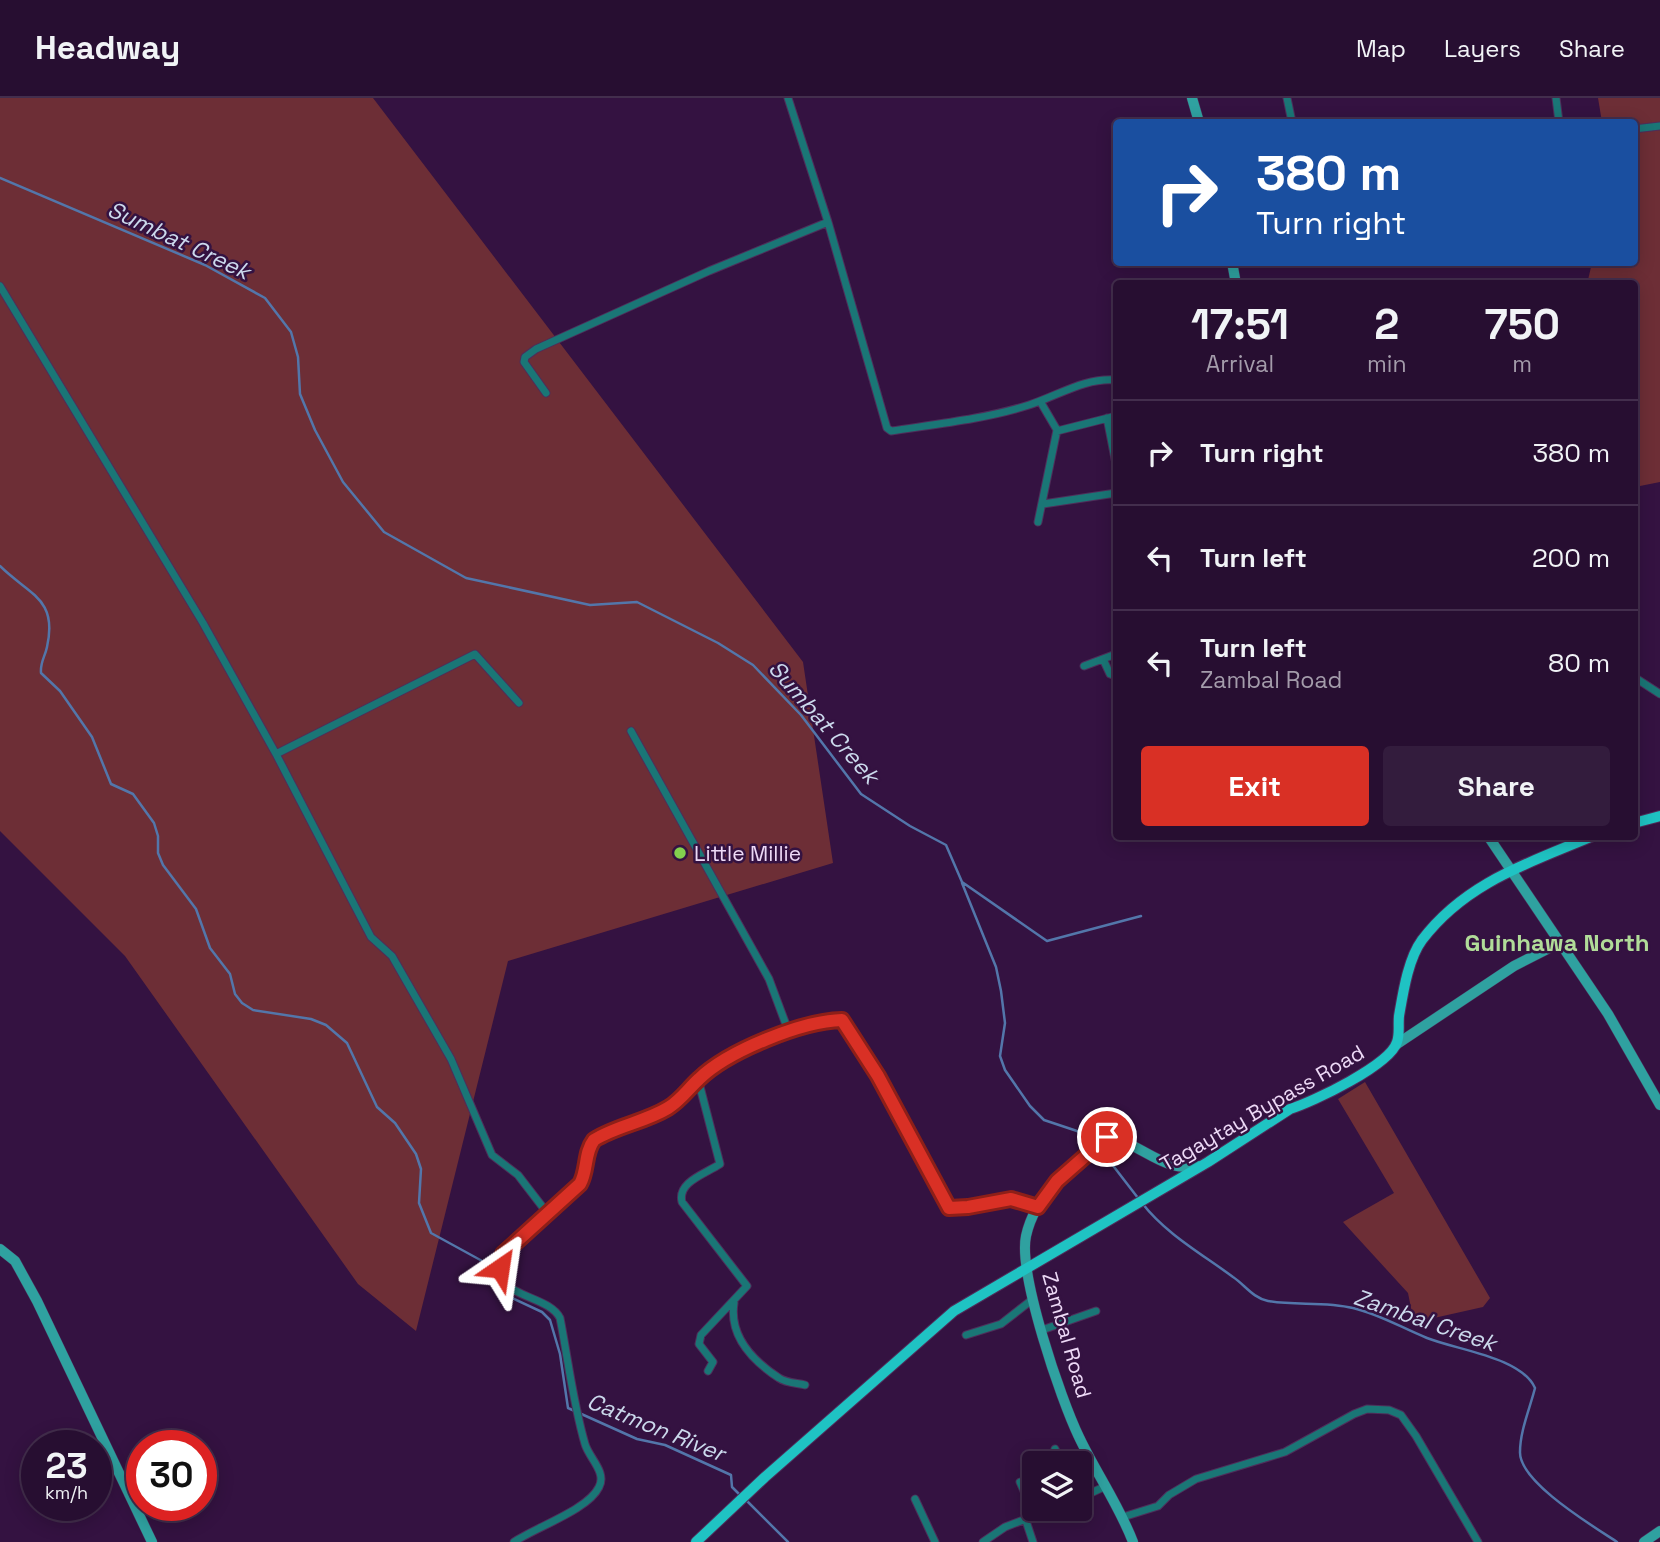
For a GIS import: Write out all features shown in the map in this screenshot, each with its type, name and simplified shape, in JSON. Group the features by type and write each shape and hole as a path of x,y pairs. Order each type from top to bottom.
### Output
{"main road":[{"path":"1638,822 1660,816"},
{"path":"1396,1044 1398,1020 1418,946 1466,895 1512,871 1584,840"},
{"name":"Tagaytay Bypass Road","path":"696,1542 765,1476 948,1316 1208,1162 1290,1109 1306,1105 1383,1059 1396,1044"}],"street":[{"path":"788,98 828,222 887,428 891,432 1011,409 1088,383 1113,380"},
{"path":"1192,98 1198,119"},
{"path":"1287,98 1291,119"},
{"path":"1556,98 1559,119"},
{"path":"1638,129 1660,126"},
{"path":"546,393 524,362 525,357 536,349 709,271 828,222"},
{"path":"0,286 203,623 276,754 371,937 392,956 451,1059 492,1155 518,1175 548,1214"},
{"path":"1038,522 1057,431 1040,401"},
{"path":"1057,431 1113,417"},
{"path":"1107,418 1113,449"},
{"path":"1043,504 1113,493"},
{"path":"276,754 475,654 519,703"},
{"path":"1084,666 1113,655"},
{"path":"1104,659 1110,674 1113,675"},
{"path":"1638,680 1660,694"},
{"path":"631,731 769,979 788,1030"},
{"path":"1491,840 1608,1014 1660,1105"},
{"path":"1396,1044 1514,966 1559,943"},
{"path":"514,1542 576,1507 594,1495 601,1485 600,1473 587,1451 557,1312 511,1289 503,1279 500,1268 503,1254 570,1195 583,1179 589,1146 594,1140 670,1107 686,1094 698,1079 716,1066 788,1030 842,1020 878,1076 949,1208 1011,1199 1038,1207"},
{"path":"698,1079 720,1164 684,1185 680,1194 682,1202 746,1284 747,1290 704,1330 699,1339 699,1344 713,1362 708,1371"},
{"name":"Zambal Road","path":"1133,1542 1123,1517 1068,1413 1033,1299 1026,1237 1038,1207 1052,1186 1099,1142 1110,1137 1156,1159 1181,1167 1208,1162"},
{"path":"0,1249 15,1261 37,1301 152,1542"},
{"path":"966,1335 1001,1324 1033,1299"},
{"path":"734,1302 732,1321 747,1351 780,1379 805,1385"},
{"path":"1042,1330 1096,1311"},
{"path":"1123,1517 1158,1506 1169,1495 1195,1479 1285,1452 1354,1414 1367,1409 1389,1410 1401,1415 1416,1436 1478,1542"},
{"path":"1020,1482 1022,1487"},
{"path":"1092,1492 1106,1486"},
{"path":"915,1499 935,1542"},
{"path":"984,1542 1005,1527 1026,1521 1033,1542"},
{"path":"1644,1542 1660,1531"}],"shaded area":[{"path":"0,98 373,98 803,662 833,863 508,961 416,1331 358,1284 125,956 0,831"},
{"path":"1598,98 1660,98 1660,482 1638,486 1638,280 1588,280 1591,266 1638,266 1638,119 1602,119"},
{"path":"1365,1082 1490,1298 1483,1307 1425,1320 1412,1313 1408,1293 1343,1222 1394,1193 1338,1099"}],"waterway":[{"name":"Sumbat Creek","path":"0,178 205,265 265,298 291,332 298,357 300,394 315,430 343,482 384,532 466,578 590,605 637,602 718,643 753,665 801,715 861,794 910,826 946,845 962,882 1047,941 1141,916"},
{"name":"Catmon River","path":"0,566 31,591 45,607 49,631 41,673 60,691 92,737 111,784 133,794 154,823 158,836 158,853 163,865 196,909 210,948 230,974 235,994 242,1003 253,1010 311,1019 326,1025 347,1043 377,1107 395,1123 416,1154 421,1169 419,1203 431,1233 484,1262 499,1292 542,1312 550,1320 560,1354 568,1408 637,1439 665,1445 731,1475 732,1487 740,1495"},
{"name":"Zambal Creek","path":"962,883 996,967 1005,1023 1000,1056 1005,1070 1030,1106 1044,1120 1077,1131 1101,1150 1138,1198"},
{"name":"Zambal Creek","path":"1142,1203 1173,1234 1263,1299 1342,1306 1363,1311 1427,1338 1503,1362 1528,1377 1535,1388 1522,1436 1520,1452 1523,1464 1531,1476 1559,1502 1617,1542"},
{"name":"Catmon River","path":"745,1499 788,1542"}],"place":[{"name":"Little Millie","path":"680,853"}],"district":[{"name":"Guinhawa North","path":"1557,942"}],"route":[{"path":"500,1268 503,1254 580,1184 585,1174 589,1146 594,1140 670,1107 686,1094 698,1079 716,1066 759,1044 788,1030 830,1020 842,1020 878,1076 949,1208 1011,1199 1038,1207 1057,1181 1107,1137"}]}
